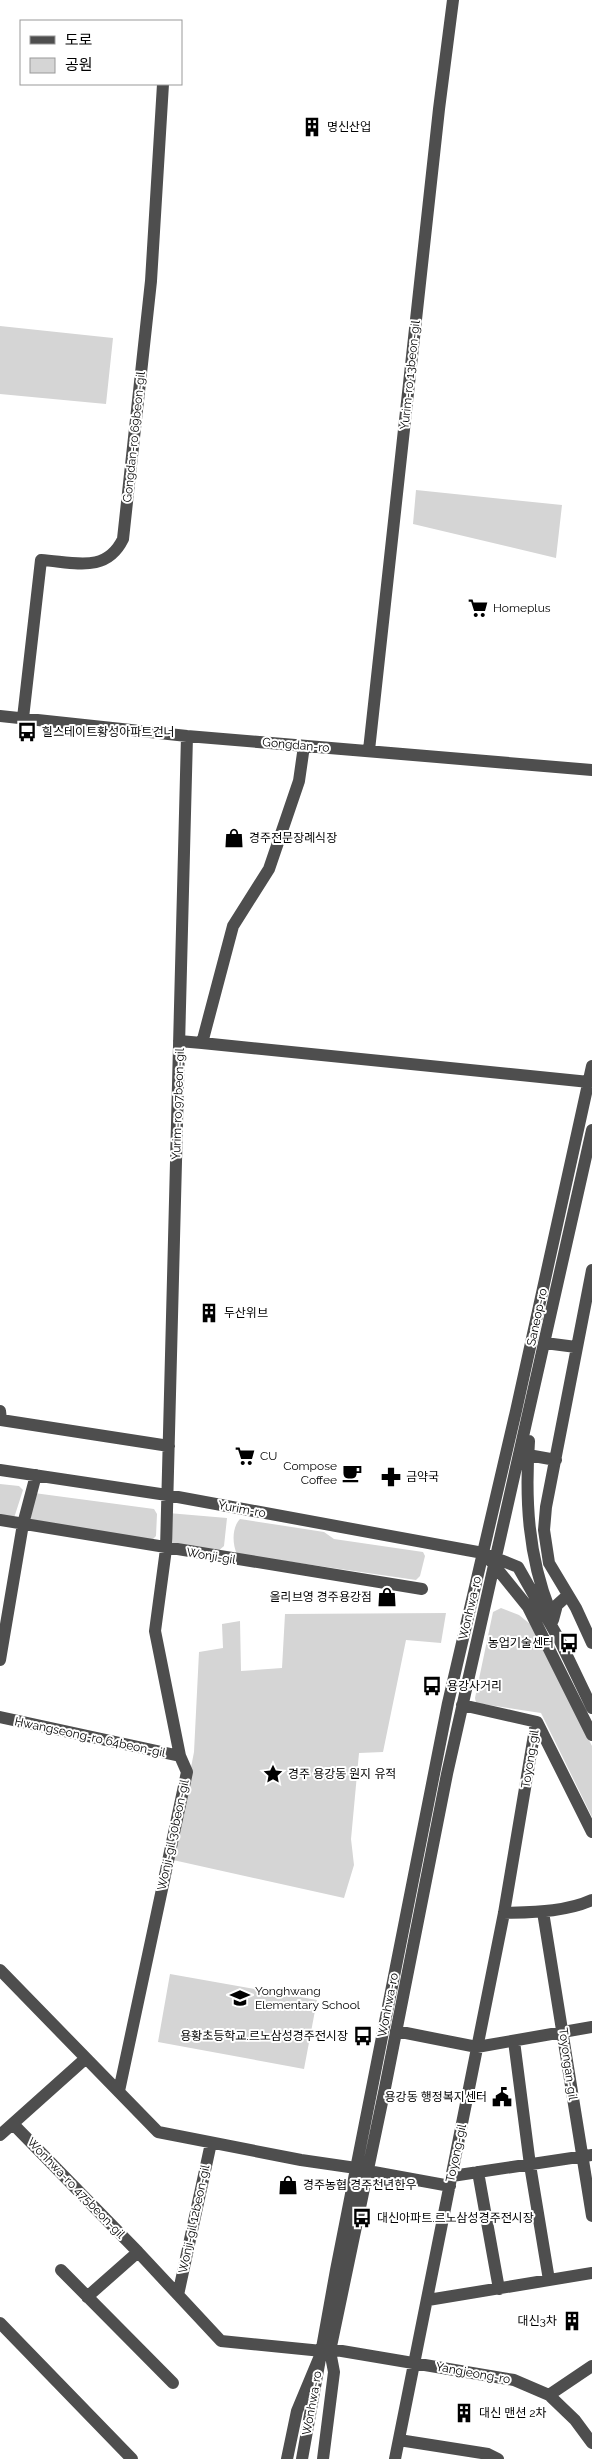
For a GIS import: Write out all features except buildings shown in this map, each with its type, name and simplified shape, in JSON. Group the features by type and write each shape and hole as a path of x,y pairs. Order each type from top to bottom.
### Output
{"street":[{"name":"Yurim-ro 13beon-gil","path":"369,750 439,109 453,0"},
{"name":"Gongdan-ro 69beon-gil","path":"24,718 41,560 90,563 106,561 117,551 123,539 150,281 163,85"},
{"name":"Gongdan-ro","path":"0,716 188,736 592,770"},
{"path":"179,1041 188,736"},
{"name":"Yurim-ro 97beon-gil","path":"166,1549 179,1041 202,1043 233,926 269,869 299,781 304,746"},
{"path":"202,1043 589,1082"},
{"name":"Saneop-ro","path":"491,1558 592,1066"},
{"name":"Wonhwa-ro","path":"302,2459 327,2350 362,2170 448,1703 491,1558 536,1382 592,1130"},
{"path":"592,1270 546,1508 544,1530 549,1563 568,1595 592,1643"},
{"path":"545,1343 576,1347"},
{"path":"536,1382 528,1455 527,1518 539,1580 560,1641"},
{"path":"0,1411 1,1420 169,1446"},
{"path":"528,1455 556,1460"},
{"name":"Yurim-ro","path":"0,1470 167,1496 491,1558"},
{"path":"0,1660 24,1524 36,1475"},
{"name":"Wonji-gil","path":"0,1520 166,1549 422,1589"},
{"name":"Wonji-gil 30beon-gil","path":"119,2091 187,1772 180,1756 156,1631 166,1549"},
{"path":"491,1558 518,1567 560,1641 592,1708"},
{"path":"491,1558 528,1607 592,1735"},
{"name":"Wonhwa-ro","path":"362,2170 396,2031 446,1774 462,1705 491,1558"},
{"path":"539,1580 545,1589 553,1593 568,1595"},
{"path":"553,1620 557,1605 568,1595"},
{"path":"462,1705 536,1723 592,1832"},
{"name":"Hwangseong-ro 64beon-gil","path":"0,1717 180,1756"},
{"name":"Toyong-gil","path":"395,2459 504,1913 536,1723"},
{"path":"504,1913 543,1912 584,1904 592,1900"},
{"name":"Toyongan-gil","path":"543,1912 563,2032 587,2156 592,2216"},
{"path":"0,1970 158,2132 362,2170 451,2181 478,2172 587,2156"},
{"path":"477,2047 592,2027"},
{"name":"Wonhwa-ro","path":"396,2031 477,2047"},
{"path":"514,2041 530,2165 549,2280"},
{"path":"0,2135 85,2059"},
{"name":"Wonhwa-ro 475beon-gil","path":"13,2124 138,2252 221,2341 327,2350"},
{"name":"Wonji-gil 12beon-gil","path":"178,2295 211,2143"},
{"path":"478,2172 499,2289"},
{"path":"87,2297 138,2252"},
{"path":"60,2270 173,2383"},
{"path":"428,2300 592,2273"},
{"path":"0,2323 132,2459"},
{"path":"287,2459 297,2411 327,2350"},
{"path":"323,2459 334,2372 327,2350"},
{"name":"Wonhwa-ro","path":"310,2459 327,2350"},
{"name":"Yangjeong-ro","path":"327,2350 514,2380 549,2395 575,2420 592,2443"},
{"path":"549,2395 592,2366"},
{"path":"399,2440 488,2454 498,2459"}],"green space":[{"path":"0,326 113,338 106,404 0,394"},
{"path":"416,490 562,505 556,558 413,524"},
{"path":"0,1484 19,1486 23,1490 14,1518 0,1515"},
{"path":"34,1493 154,1509 157,1514 156,1536 151,1541 28,1519"},
{"path":"168,1513 227,1518 224,1546 217,1552 173,1545"},
{"path":"240,1519 324,1532 334,1539 423,1552 425,1556 420,1576 416,1580 237,1554 234,1536 235,1526"},
{"path":"501,1608 519,1615 530,1624 592,1746 592,1817 541,1713 476,1703 475,1698 493,1612"},
{"path":"446,1613 441,1643 406,1640 383,1752 359,1753 351,1839 354,1865 344,1898 173,1860 194,1752 199,1652 223,1648 222,1624 240,1621 241,1671 282,1668 285,1614"},
{"path":"170,1974 317,2000 304,2069 158,2042"}],"place":[{"name":"명신산업","path":"312,127"},
{"name":"Homeplus","path":"478,608"},
{"name":"힐스테이트황성아파트건너","path":"27,732"},
{"name":"경주전문장례식장","path":"234,838"},
{"name":"두산위브","path":"209,1313"},
{"name":"CU","path":"245,1456"},
{"name":"Compose Coffee","path":"352,1473"},
{"name":"금약국","path":"391,1477"},
{"name":"올리브영 경주용강점","path":"387,1597"},
{"name":"농업기술센터","path":"569,1643"},
{"name":"용강사거리","path":"432,1686"},
{"name":"경주 용강동 원지 유적","path":"273,1774"},
{"name":"Yonghwang Elementary School","path":"240,1998"},
{"name":"용황초등학교.르노삼성경주전시장","path":"363,2036"},
{"name":"용강동 행정복지센터","path":"502,2097"},
{"name":"경주농협 경주천년한우","path":"288,2185"},
{"name":"대신아파트.르노삼성경주전시장","path":"362,2218"},
{"name":"대신3차","path":"572,2321"},
{"name":"대신 맨션 2차","path":"464,2413"}]}
